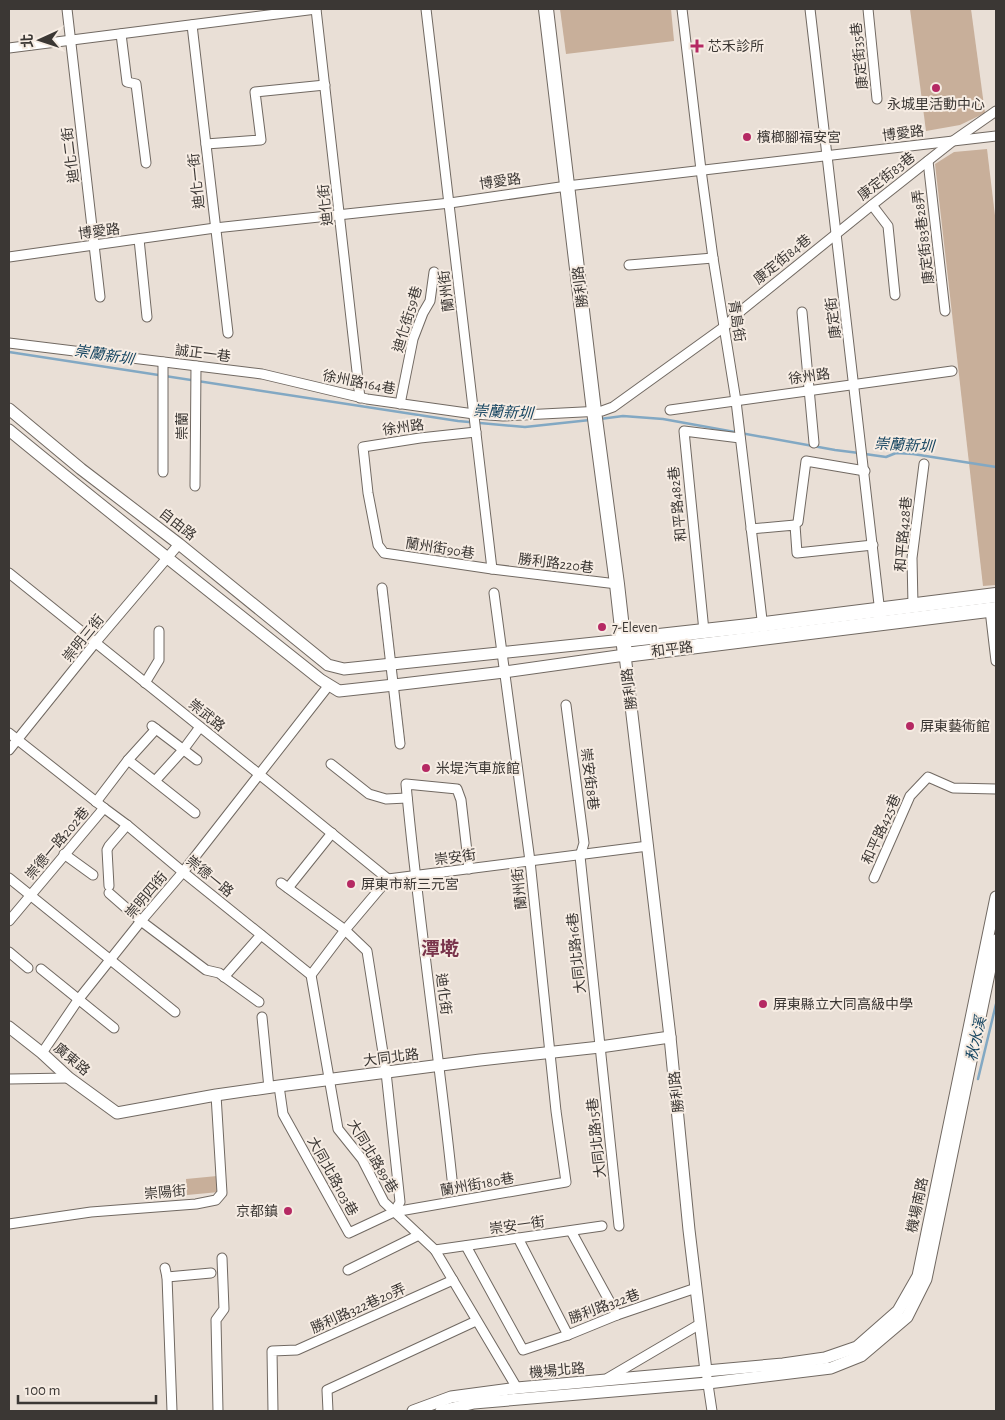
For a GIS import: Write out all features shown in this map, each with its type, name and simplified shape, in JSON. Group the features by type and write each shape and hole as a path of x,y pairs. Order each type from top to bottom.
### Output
{"main road":[{"name":"勝利路","path":"546,9 625,655"},
{"name":"和平路","path":"625,655 880,609 996,595"},
{"name":"和平路","path":"623,640 704,631 763,631 882,623 993,609"}],"street":[{"name":"迪化二街","path":"66,9 100,297"},
{"path":"9,48 316,9"},
{"name":"迪化街","path":"316,9 360,398"},
{"name":"蘭州街","path":"426,9 492,569"},
{"name":"青島街","path":"682,9 713,258 736,401 763,631"},
{"name":"康定街","path":"810,9 882,623"},
{"name":"康定街35巷","path":"868,9 877,100"},
{"name":"迪化一街","path":"192,25 228,333"},
{"path":"121,34 127,82 136,84 146,163"},
{"path":"206,144 261,140 255,92 325,85"},
{"name":"康定街83巷","path":"836,233 953,141 996,111"},
{"name":"博愛路","path":"9,257 215,228 450,203 567,186 996,136"},
{"name":"康定街83巷28弄","path":"928,161 945,311"},
{"path":"872,204 888,226 895,295"},
{"name":"康定街84巷","path":"724,327 836,233"},
{"path":"139,239 147,317"},
{"path":"628,265 713,258"},
{"name":"迪化街59巷","path":"400,404 413,339 430,301 434,272"},
{"path":"802,312 814,443"},
{"name":"徐州路","path":"384,553 378,545 368,493 363,447 420,438 503,416 595,416 613,407 724,327"},
{"name":"誠正一巷","path":"9,343 100,355 163,371 196,376 240,372"},
{"name":"崇蘭","path":"163,371 163,472"},
{"name":"徐州路","path":"670,410 952,371"},
{"name":"徐州路164巷","path":"240,372 262,374 360,398 400,404 475,423"},
{"name":"崇蘭","path":"195,486 196,376"},
{"name":"自由路","path":"9,409 81,469 179,544 328,665"},
{"path":"9,430 325,683"},
{"name":"和平路482巷","path":"704,631 684,432 740,433"},
{"path":"798,522 806,461 865,470"},
{"name":"和平路428巷","path":"913,605 912,558 924,464"},
{"path":"751,528 795,525 797,553 873,545"},
{"name":"崇明三街","path":"9,750 179,544"},
{"name":"蘭州街90巷","path":"384,553 492,569"},
{"name":"勝利路220巷","path":"492,569 617,584"},
{"name":"崇武路","path":"9,573 388,879"},
{"path":"382,588 400,744"},
{"name":"蘭州街","path":"494,594 530,861 566,1182"},
{"path":"967,612 976,598 993,609 996,661"},
{"path":"146,683 158,660 159,631"},
{"name":"和平路","path":"328,665 344,669 623,640"},
{"name":"和平路","path":"325,683 339,691 394,686 625,655"},
{"name":"勝利路","path":"625,655 670,1037 688,1220 706,1371"},
{"name":"崇明四街","path":"42,1053 78,1000 260,774 325,683"},
{"name":"崇安街8巷","path":"566,705 584,843 580,856"},
{"path":"96,802 154,727 197,760"},
{"path":"154,781 183,750 200,727"},
{"name":"崇德一路","path":"9,733 127,825 311,976"},
{"path":"128,760 195,813"},
{"path":"331,764 369,794 386,799 407,798"},
{"name":"和平路425巷","path":"874,878 910,796 928,777 953,788 996,789"},
{"name":"迪化街","path":"452,1179 440,1066 415,876 406,784 456,789 461,800 469,869"},
{"name":"崇德一路202巷","path":"9,921 104,808"},
{"path":"127,825 108,846 109,889 141,921 206,970 224,976 259,1002"},
{"path":"332,833 284,885 345,930 367,951 386,1072 400,1202 394,1212"},
{"name":"崇安街","path":"388,879 648,846"},
{"path":"64,854 93,875"},
{"name":"大同北路16巷","path":"580,856 600,1047"},
{"path":"9,878 175,1012"},
{"path":"329,1080 311,976 345,930 388,879"},
{"name":"機場南路","path":"706,1371 825,1358 857,1346 898,1312 918,1276 996,897"},
{"path":"224,976 261,935"},
{"name":"機場南路","path":"708,1383 831,1368 861,1356 907,1317 926,1279 996,940"},
{"path":"9,952 28,968"},
{"path":"41,969 114,1028"},
{"path":"262,1017 274,1087"},
{"name":"廣東路","path":"9,1027 42,1053 69,1078 117,1113"},
{"name":"大同北路","path":"117,1113 216,1095 274,1087 670,1037"},
{"name":"大同北路15巷","path":"600,1047 619,1226"},
{"path":"9,1080 69,1078"},
{"name":"大同北路89巷","path":"329,1080 338,1129 362,1159 384,1202 435,1250 516,1388"},
{"name":"大同北路103巷","path":"274,1087 283,1114 349,1233 394,1212"},
{"name":"崇陽街","path":"9,1224 91,1212 196,1204 216,1200 222,1193 216,1095"},
{"name":"蘭州街180巷","path":"394,1212 566,1182"},
{"name":"崇安一街","path":"435,1250 602,1226"},
{"path":"571,1231 617,1315"},
{"path":"348,1270 419,1235"},
{"path":"518,1238 568,1334"},
{"name":"勝利路322巷","path":"466,1246 523,1350 696,1288"},
{"path":"218,1411 216,1320 224,1309 222,1258"},
{"path":"172,1411 166,1273 211,1273"},
{"name":"勝利路322巷20弄","path":"273,1411 272,1351 296,1350 453,1280"},
{"path":"328,1411 328,1390 476,1321"},
{"path":"604,1386 700,1324"},
{"path":"706,1371 712,1411"},
{"name":"機場北路","path":"441,1411 474,1403 706,1371"},
{"name":"機場北路","path":"413,1411 452,1396 516,1388 708,1383"}],"shaded area":[{"path":"560,9 671,9 674,41 566,54"},
{"path":"910,9 971,9 985,113 960,125 926,131"},
{"path":"987,149 996,224 996,585 983,586 935,164 954,152"},
{"path":"217,1176 219,1192 187,1195 186,1179"}],"waterway":[{"name":"崇蘭新圳","path":"9,352 458,421 525,427 590,420"},
{"name":"崇蘭新圳","path":"600,419 623,416 663,419 859,453"},
{"name":"崇蘭新圳","path":"865,454 886,457 896,453 913,454 996,467"},
{"name":"秋水溪","path":"978,1079 996,1004"}],"place":[{"name":"芯禾診所","path":"697,46"},
{"name":"永城里活動中心","path":"936,88"},
{"name":"檳榔腳福安宮","path":"747,137"},
{"name":"7-Eleven","path":"602,627"},
{"name":"屏東藝術館","path":"910,726"},
{"name":"米堤汽車旅館","path":"426,768"},
{"name":"屏東市新三元宮","path":"351,884"},
{"name":"屏東縣立大同高級中學","path":"763,1004"},
{"name":"京都鎮","path":"288,1211"}],"district":[{"name":"潭墘","path":"440,948"}]}
